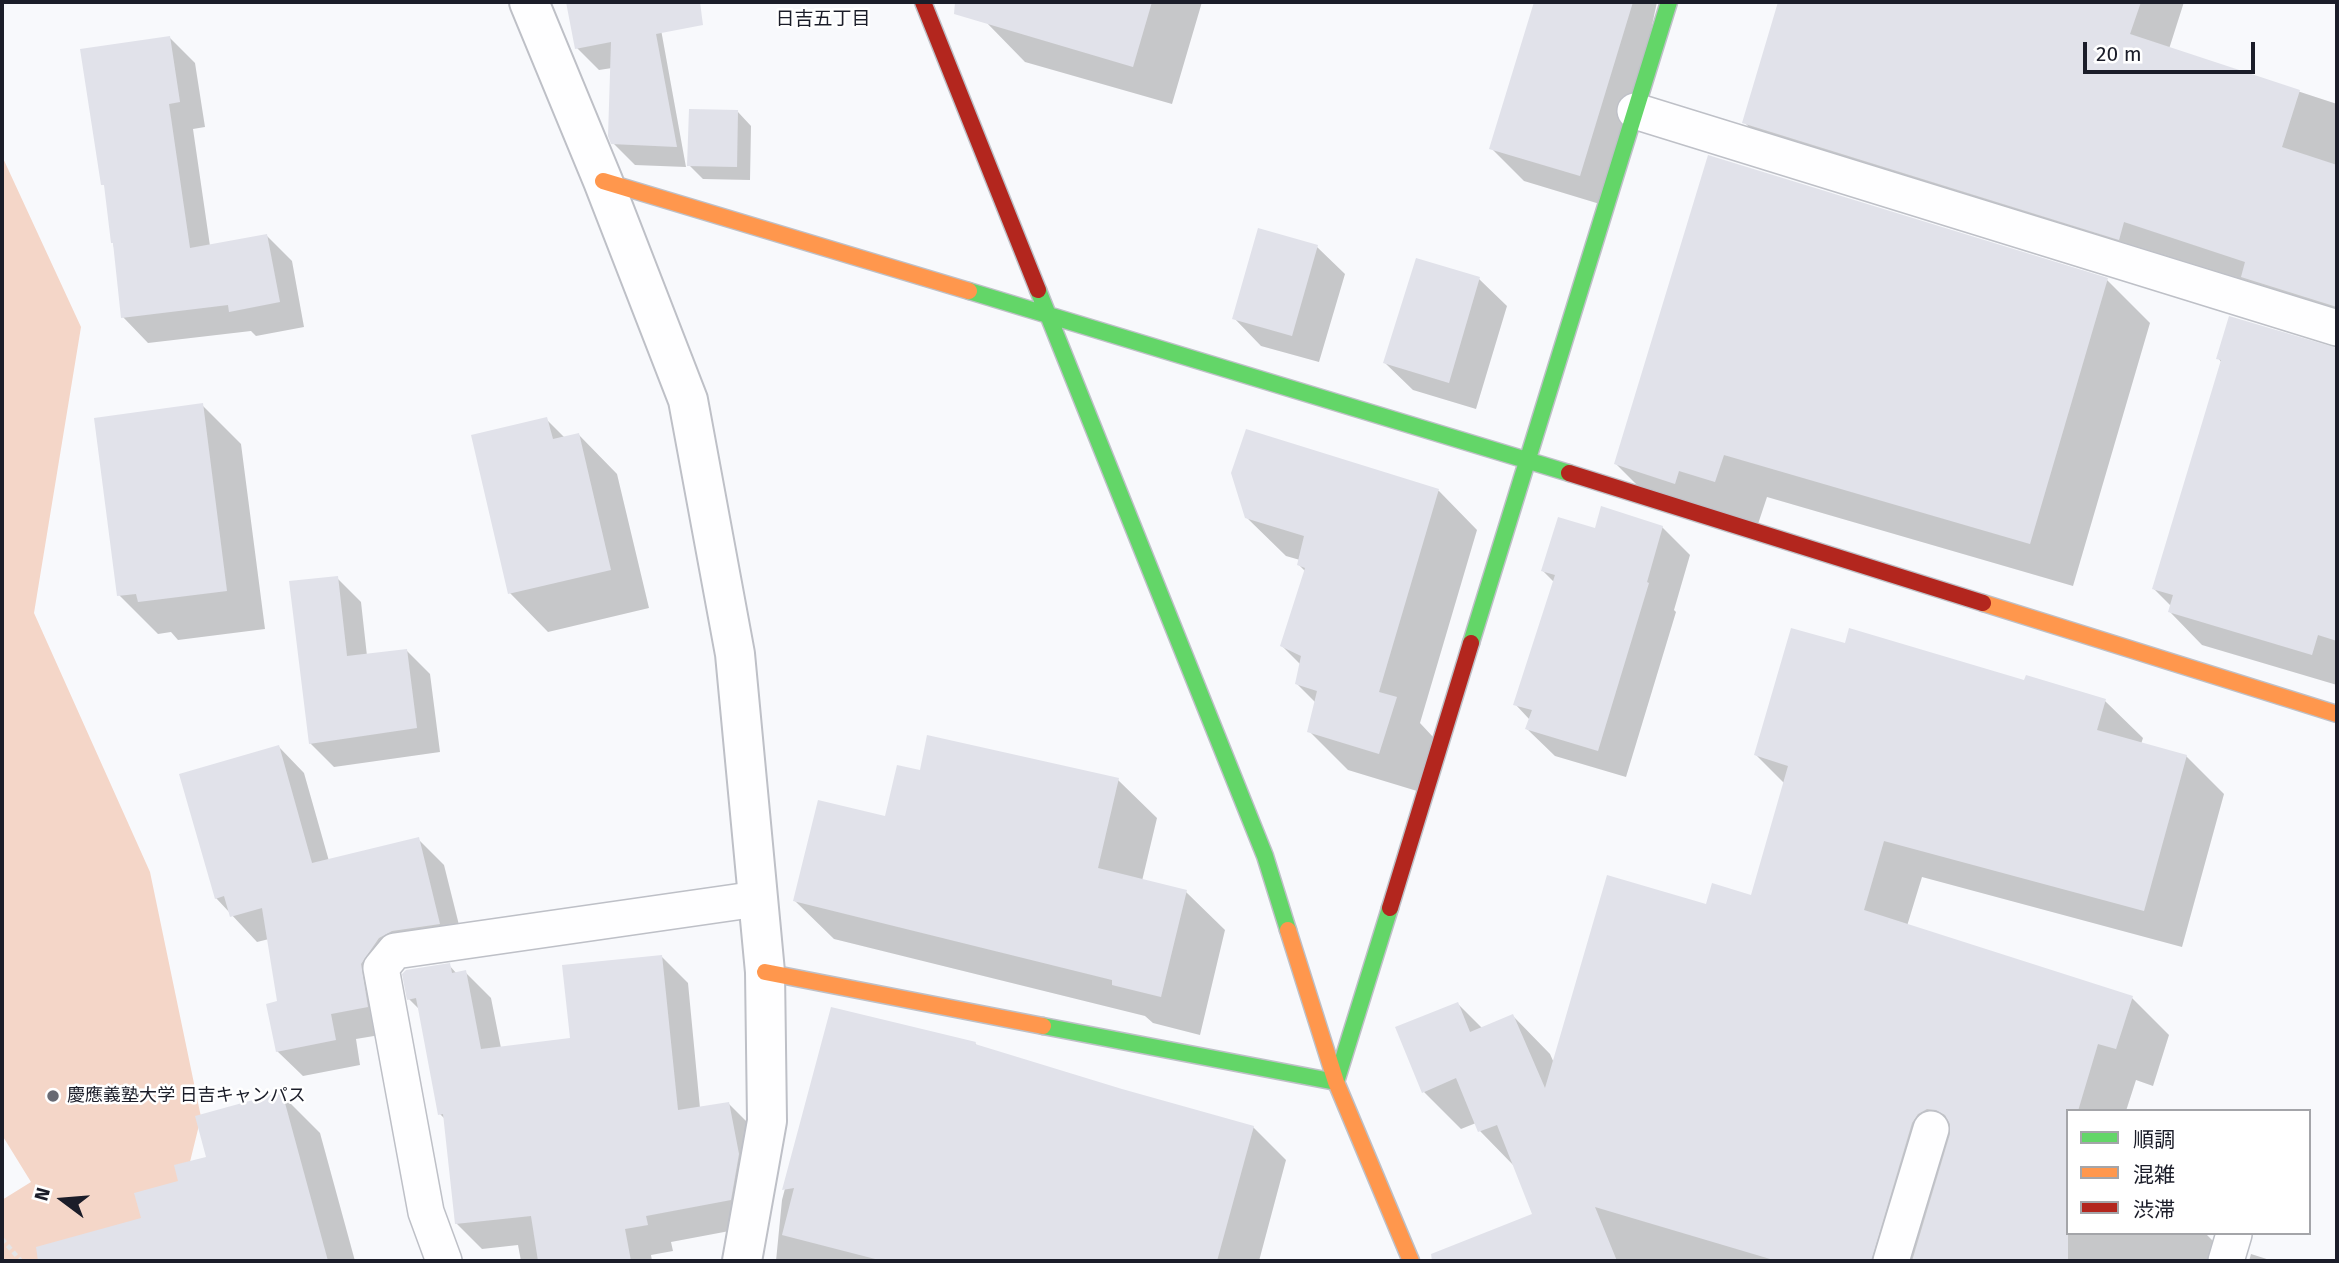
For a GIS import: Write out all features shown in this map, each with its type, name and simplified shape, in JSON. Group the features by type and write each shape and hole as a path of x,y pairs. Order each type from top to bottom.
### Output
{"street":[{"path":"529,2 603,181 688,400 735,654 765,972 766,1121 742,1261"},
{"path":"923,2 1265,856 1336,1082 1411,1261"},
{"path":"1336,1082 1669,2"},
{"path":"603,181 1527,460 2337,713"},
{"path":"765,972 1336,1082"}],"lane":[{"path":"1635,111 2337,328"},
{"path":"444,1261 426,1212 381,968 395,951 757,899"},
{"path":"1891,1261 1931,1129"},
{"path":"2226,1261 2234,1235"}],"path":[{"path":"2,1239 21,1261"}],"shaded area":[{"path":"2,156 81,327 34,613 150,872 201,1117 175,1223 190,1261 2,1261 2,1200 31,1182 2,1135"}],"building":[{"path":"566,2 700,2 703,25 656,34 677,147 611,144 608,136 611,42 575,49"},
{"path":"955,2 1152,2 1133,67 954,14"},
{"path":"1534,2 1633,2 1580,176 1489,149"},
{"path":"1778,2 2141,2 2130,34 2300,90 2282,147 2337,165 2337,307 2241,277 2245,262 2124,222 2119,240 1742,123"},
{"path":"170,36 180,102 169,104 190,248 267,234 280,302 229,312 228,305 121,318 113,243 104,185 101,185 80,49"},
{"path":"689,109 738,110 737,167 687,166"},
{"path":"1708,155 2108,278 2030,544 1724,455 1715,482 1679,471 1675,484 1614,464"},
{"path":"1258,228 1318,245 1292,336 1232,319"},
{"path":"1416,258 1480,277 1449,383 1383,363"},
{"path":"2229,316 2337,348 2337,641 2318,635 2312,655 2168,612 2173,595 2152,589 2221,360 2216,359"},
{"path":"203,403 227,591 138,602 136,594 117,596 94,418"},
{"path":"547,417 553,439 579,433 611,570 508,594 471,435"},
{"path":"1246,429 1439,489 1379,692 1397,697 1379,754 1307,732 1317,691 1295,684 1301,656 1280,646 1305,568 1297,565 1304,536 1245,518 1231,473"},
{"path":"1601,506 1663,526 1647,582 1649,583 1598,751 1525,729 1532,710 1513,705 1555,575 1541,571 1558,517 1595,528"},
{"path":"338,576 347,656 407,649 417,728 309,744 289,581"},
{"path":"1791,628 1845,643 1849,628 2024,680 2026,675 2106,699 2097,730 2187,755 2144,911 1884,841 1864,910 2133,996 2116,1049 2098,1044 2079,1109 2066,1109 2068,1261 1912,1261 1950,1134 1950,1124 1945,1115 1927,1109 1918,1114 1912,1123 1871,1261 1777,1261 1595,1207 1617,1261 1432,1261 1431,1254 1532,1214 1497,1125 1478,1132 1456,1078 1422,1093 1395,1027 1458,1002 1470,1032 1513,1014 1545,1088 1607,875 1706,904 1712,883 1751,895 1788,766 1754,755"},
{"path":"927,735 1119,778 1098,868 1187,890 1161,997 1112,985 1112,980 793,901 818,800 885,816 897,765 920,770"},
{"path":"279,745 312,863 419,837 440,924 392,931 379,938 361,964 368,1007 331,1014 336,1040 276,1052 266,1004 277,1001 262,908 230,917 224,896 215,899 179,774"},
{"path":"662,955 678,1110 729,1102 739,1154 731,1200 646,1216 648,1225 625,1229 631,1261 538,1261 531,1216 455,1224 443,1114 438,1115 416,998 407,1000 402,974 406,970 450,963 452,973 466,970 481,1049 570,1038 562,965"},
{"path":"831,1007 976,1042 975,1044 1122,1089 1254,1126 1217,1261 883,1261 782,1235 794,1188 782,1190"},
{"path":"282,1092 328,1261 38,1261 36,1247 141,1218 134,1193 178,1181 174,1165 206,1157 195,1116"}],"traffic: fast":[{"path":"1471,643 1669,2"},
{"path":"1038,290 1265,856 1288,930"},
{"path":"969,291 1569,473"},
{"path":"1043,1026 1336,1082 1390,908"}],"traffic: slow":[{"path":"603,181 969,291"},
{"path":"1983,603 2337,714"},
{"path":"1288,930 1336,1082 1411,1261"},
{"path":"765,972 1043,1026"}],"traffic: jam":[{"path":"923,2 1038,290"},
{"path":"1569,473 1983,603"},
{"path":"1390,908 1471,643"}],"place":[{"name":"慶應義塾大学 日吉キャンパス","path":"53,1096"}],"district":[{"name":"日吉五丁目","path":"823,20"}]}
